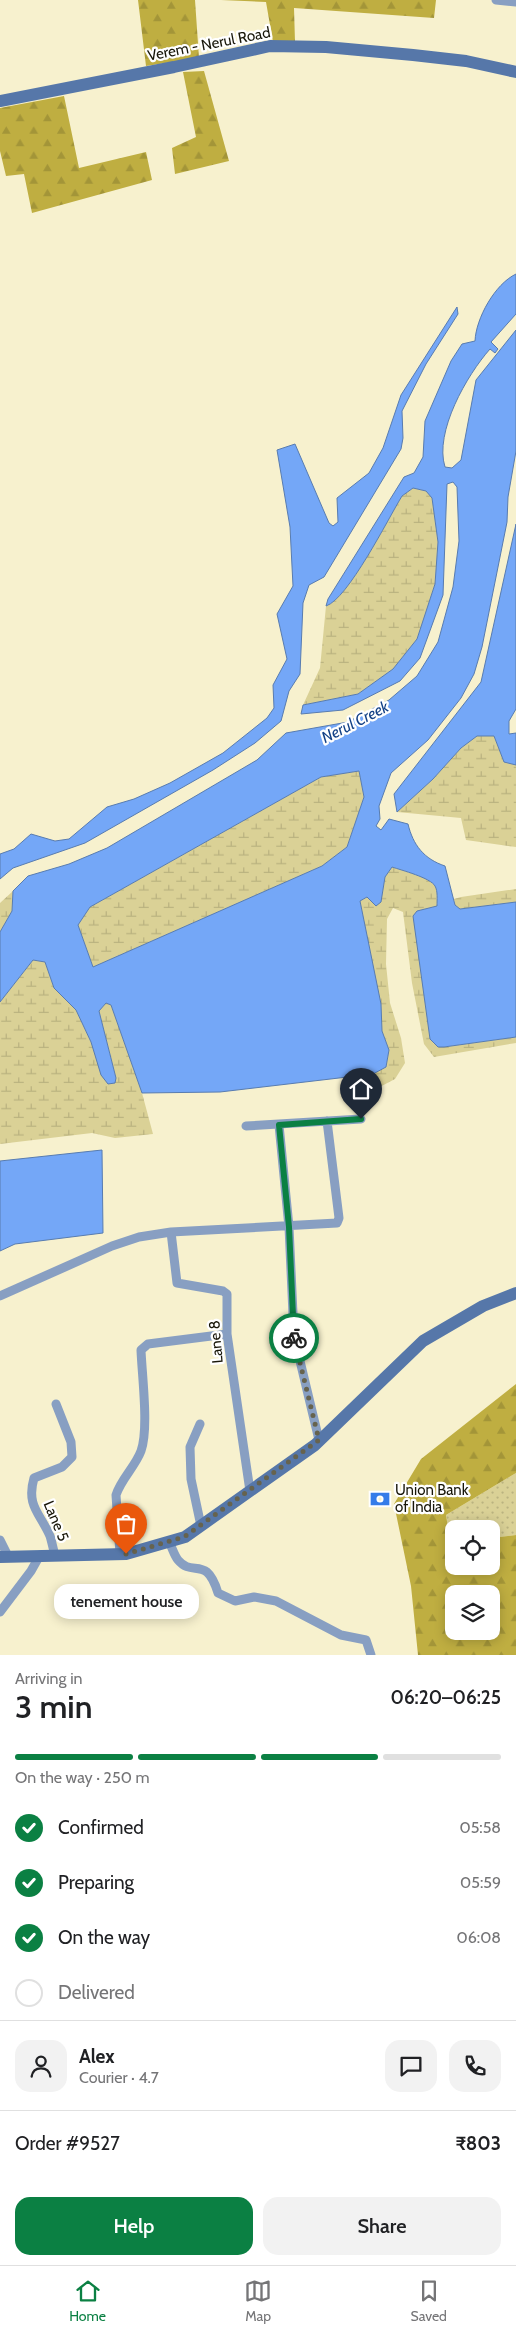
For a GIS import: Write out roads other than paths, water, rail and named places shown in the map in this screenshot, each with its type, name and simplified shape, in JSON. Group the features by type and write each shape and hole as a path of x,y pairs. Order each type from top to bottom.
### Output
{"main road":[{"name":"Verem - Nerul Road","path":"0,101 270,46 326,47 413,55 466,61 516,72"},
{"path":"4,1557 120,1554 184,1537 319,1440 423,1341 483,1306 516,1293"}],"street":[{"path":"496,0 516,2"},
{"path":"246,1126 361,1119"},
{"path":"0,1296 112,1246 139,1238 171,1232 333,1224 338,1221 327,1122"},
{"path":"279,1125 289,1227 294,1336 319,1440"},
{"name":"Lane 8","path":"171,1232 175,1281 178,1284 223,1291 227,1294 227,1334 250,1491"},
{"path":"120,1554 116,1495 118,1488 136,1461 144,1440 141,1350 148,1344 227,1334"},
{"name":"Lane 5","path":"55,1555 50,1536 34,1510 31,1488 34,1478 62,1467 72,1457 71,1442 56,1404"},
{"path":"200,1424 190,1447 191,1480 201,1526"},
{"path":"0,1540 4,1557"},
{"path":"169,1542 178,1561 189,1567 203,1568 214,1578 218,1593 234,1602 254,1597 276,1601 341,1635 366,1640 371,1655"},
{"path":"0,1612 31,1572 40,1555"}],"water":[{"name":"Nerul Creek","path":"516,274 516,314 491,342 498,349 495,353 490,349 472,373 448,421 444,437 443,453 445,467 452,468 461,460 476,380 516,330 516,451 508,497 507,522 482,647 474,674 461,698 428,740 391,773 379,806 380,819 376,826 381,830 389,819 408,824 416,845 420,850 431,859 445,866 455,905 460,909 516,902 516,1037 444,1047 438,1047 430,1039 413,916 417,911 437,906 437,890 428,880 392,867 385,877 381,902 376,906 367,897 360,901 381,1004 382,1031 389,1050 386,1067 373,1074 220,1092 142,1093 111,1005 106,1003 99,1011 116,1078 115,1083 108,1084 101,1075 91,1042 76,1010 54,988 45,962 33,960 0,1002 0,932 12,911 13,891 28,876 69,864 107,848 257,760 286,733 348,722 389,700 417,676 438,642 453,587 459,541 457,487 453,482 447,484 443,595 420,658 400,681 343,710 301,714 303,705 358,694 393,669 417,639 435,584 438,542 432,498 426,491 413,488 402,496 356,574 335,600 326,606 328,599 404,477 414,473 423,457 425,421 451,361 462,344 475,341 483,312 494,294 508,279","holes":["359,771 364,797 347,847 322,866 93,967 78,925 90,907 321,777"]},
{"path":"457,307 458,314 426,364 402,411 403,438 401,449 324,577 309,585 303,603 300,674 289,691 281,721 255,743 213,770 85,843 13,868 0,879 0,854 14,849 31,834 55,841 69,839 107,807 134,799 170,783 223,753 267,718 274,708 273,685 287,659 277,614 293,586 290,527 277,450 295,444 329,523 333,526 338,522 337,498 369,473 383,448 401,395"},
{"path":"516,524 516,709 509,721 509,734 516,733 516,765 504,762 494,736 477,736 461,748 433,779 397,812 394,794 481,682"},
{"path":"102,1150 103,1233 15,1244 0,1251 0,1161"}],"place":[{"name":"Union Bank of India","path":"380,1499"},
{"name":"tenement house","path":"126,1554"}]}
